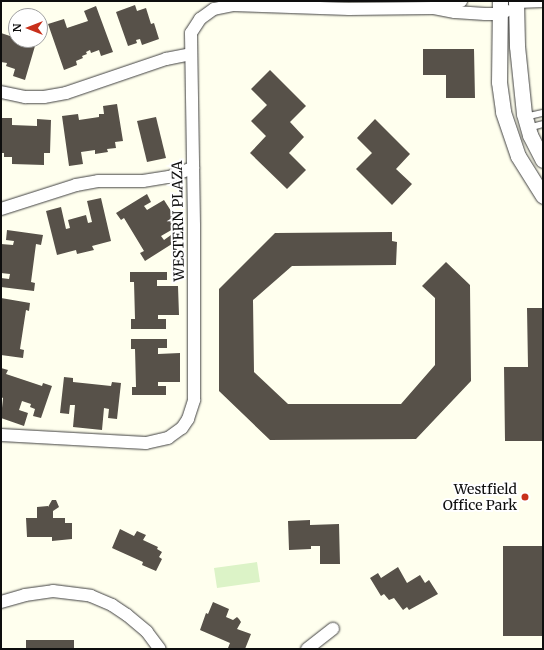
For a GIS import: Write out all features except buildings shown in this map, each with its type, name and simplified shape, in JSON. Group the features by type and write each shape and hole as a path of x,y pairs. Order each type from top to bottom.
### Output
{"street":[{"path":"433,8 462,1"},
{"name":"WESTERN PLAZA","path":"1,434 146,443 168,438 179,430 188,419 194,400 191,33 194,27 207,13 222,6 233,5 342,8 433,8"},
{"path":"433,8 455,12 507,5"},
{"path":"507,5 517,46 520,125 518,156 543,196"},
{"path":"507,5 499,82 503,112 520,125 543,160"},
{"path":"1,92 25,97 44,97 66,93 166,59 191,54"},
{"path":"1,209 76,185 170,177 193,168"},
{"path":"1,602 24,595 53,591 92,596 121,610 147,632 160,649"},
{"path":"307,649 334,629"}],"lane":[{"path":"507,5 543,4"},
{"path":"520,125 543,113"},
{"path":"520,125 543,124"}],"green space":[{"path":"257,562 260,582 217,588 214,568"}],"place":[{"name":"Westfield Office Park","path":"525,497"}]}
